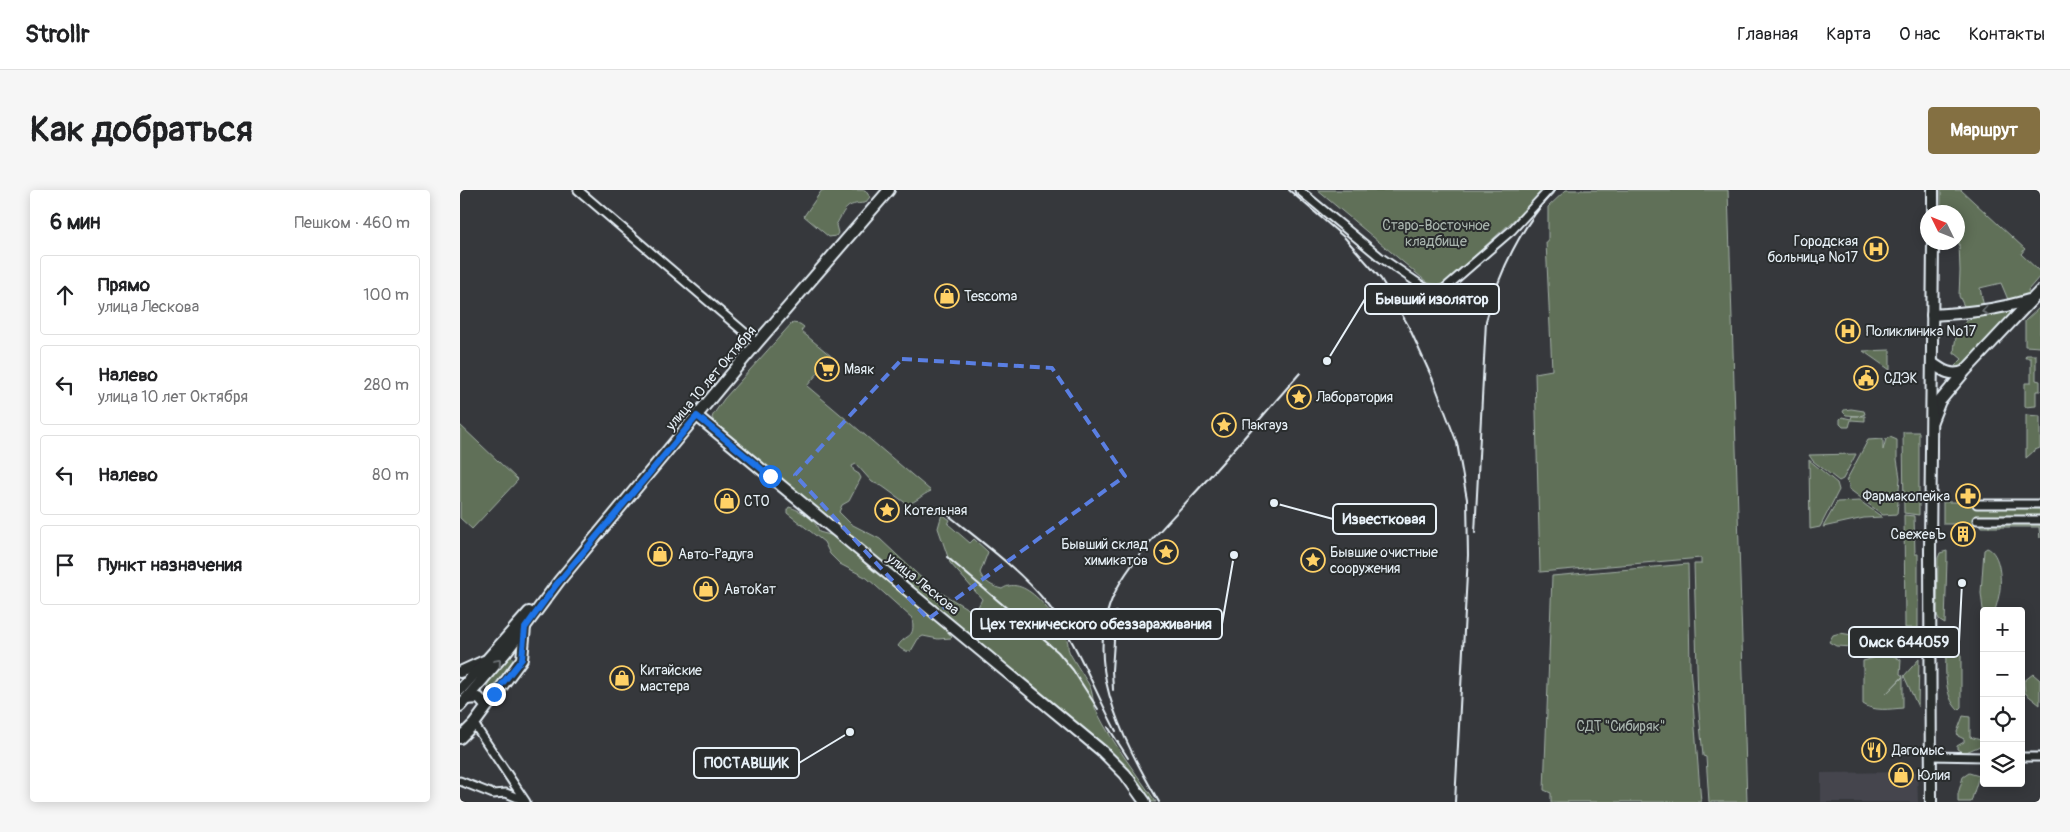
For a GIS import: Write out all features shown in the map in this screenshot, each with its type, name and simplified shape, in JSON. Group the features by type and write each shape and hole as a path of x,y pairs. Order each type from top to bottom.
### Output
{"main road":[{"name":"улица 10 лет Октября","path":"460,690 484,661 556,585 757,343 889,190"},
{"path":"1933,190 1933,205"},
{"path":"1931,802 1933,250"},
{"path":"1931,424 1940,401 1965,371 2040,291"},
{"path":"1932,315 1970,313 2013,305 2032,299"},
{"path":"1932,363 1945,372 1952,374 1965,371"},
{"name":"улица Лескова","path":"697,416 1102,751 1125,774 1145,802"},
{"name":"улица 10 лет Октября","path":"463,703 525,628 556,585"},
{"path":"460,738 474,724 522,659 525,628"},
{"path":"460,672 484,661"},
{"path":"463,703 479,698 486,706"}],"street":[{"path":"578,190 757,343"},
{"path":"1298,190 1380,257 1431,292 1436,293 1444,289 1512,230 1549,190"},
{"path":"1977,504 2040,504"},
{"path":"1977,520 2040,520"},
{"path":"474,724 525,802"},
{"path":"1931,756 1980,756"},
{"path":"2025,757 2040,757"},
{"path":"460,780 493,794 506,793 525,802"},
{"path":"506,793 513,784"}],"highlighted area":[{"path":"902,359 1052,368 1125,476 928,619 795,475"}],"shaded area":[{"path":"1917,772 1918,802 1821,802 1821,773"}],"green space":[{"path":"822,190 865,190 870,197 865,203 853,204 847,208 836,225 838,233 836,236 829,237 804,216"},
{"name":"Старо-Восточное кладбище","path":"1317,190 1546,190 1443,285 1428,283"},
{"path":"1566,190 1728,190 1747,802 1709,802 1706,757 1703,756 1698,702 1694,564 1701,564 1701,558 1540,572 1535,373 1552,370 1546,242 1548,242 1548,207"},
{"path":"1941,190 1961,190 2025,249 2021,254 2040,272 2040,276 2028,290 2029,296 2009,302 2001,283 1980,288 1984,307 1965,308 1959,296 1959,250 1965,250 1965,205 1941,205"},
{"path":"2040,307 2040,347 2025,346 2025,321"},
{"path":"2014,311 1964,367 1955,371 1955,366 1962,359 1954,354 1955,340 1964,323 1980,316"},
{"path":"792,323 800,324 804,327 801,331 837,361 829,370 824,366 807,386 931,491 914,502 907,504 882,486 872,482 856,464 852,466 861,478 849,501 842,505 839,512 851,524 880,539 931,587 970,610 978,607 982,599 950,563 938,528 942,514 950,520 948,524 970,543 974,539 988,552 980,573 989,584 1002,589 1011,586 1021,587 1040,601 1057,622 1067,640 1068,650 1090,687 1095,709 1103,724 1156,802 1147,802 1137,787 718,429 712,418 724,399"},
{"path":"1890,350 1890,370 1863,351"},
{"path":"2026,355 2036,355 2036,380 2040,381 2040,391 2036,391 2036,406 2025,407 2025,383 2031,383 2031,358 2025,358"},
{"path":"1844,410 1864,411 1865,414 1860,416 1865,416 1865,421 1851,420 1849,427 1843,427 1840,424 1842,417 1851,419 1852,416 1859,416 1846,415 1843,412"},
{"path":"2026,415 2040,416 2040,448 2026,458"},
{"path":"460,425 518,480 472,529 460,518"},
{"path":"1903,432 1919,432 1919,515 1904,513"},
{"path":"1890,437 1897,440 1900,478 1897,514 1883,515 1863,500 1879,497 1861,498 1849,489 1849,484 1846,481 1868,440 1883,439 1883,450 1886,439"},
{"path":"1856,454 1843,479 1839,481 1813,461 1809,455"},
{"path":"1809,460 1837,483 1839,490 1820,527 1810,529"},
{"path":"1860,501 1882,517 1864,518 1823,527 1837,502"},
{"path":"1943,502 2040,502 2040,538 2039,527 1981,527 1980,524 1943,524"},
{"path":"789,507 807,516 815,523 819,532 834,536 872,570 936,619 952,637 938,639 923,636 918,639 911,651 901,649 898,646 913,630 912,618 867,578 840,564 830,554 824,542 787,513"},
{"path":"1904,515 1914,516 1915,554 1918,554 1918,628 1905,628"},
{"path":"1987,548 1992,551 1998,562 2000,590 1996,607 1983,607 1981,593 1984,550"},
{"path":"1947,551 1945,624 1940,621 1937,615 1938,558 1940,553"},
{"name":"СДТ \"Сибиряк\"","path":"1688,564 1690,666 1701,802 1551,802 1551,793 1544,790 1552,576"},
{"path":"1840,633 1865,637 1873,636 1873,633 1901,633 1901,653 1888,653 1901,660 1900,674 1903,676 1886,694 1903,677 1903,708 1877,709 1863,704 1863,661 1874,658 1880,653 1873,653 1868,648 1836,646 1829,642 1833,635"},
{"path":"1951,644 1957,647 1961,656 1961,707 1958,710 1950,697 1946,681 1946,649"},
{"path":"509,656 514,659 513,662 492,689 487,688 489,679"},
{"path":"1919,659 1918,707 1904,676"},
{"path":"2033,674 2040,680 2040,705 2025,693 2025,680"},
{"path":"1963,716 1970,717 1970,737 1980,740 1980,746 1964,753 1957,749 1957,746 1964,742 1964,739 1958,736 1957,732"},
{"path":"1969,773 1979,776 1971,802 1958,802 1958,794 1963,777"}],"railway":[{"path":"1289,190 1345,238 1381,279 1408,325 1433,380 1457,443 1467,499 1468,555 1455,802"},
{"path":"1475,533 1486,321 1497,285 1512,251 1531,219 1555,190"},
{"path":"1159,802 1131,751 1119,724 1110,696 1104,667 1103,639 1108,610 1120,583 1145,548 1300,373"},
{"path":"942,510 1009,565 1045,601 1075,647 1116,731"},
{"path":"947,557 1058,652 1073,670 1098,709"},
{"path":"1113,690 1112,670 1116,612"},
{"path":"1108,727 1128,758"}],"place":[{"name":"Городская больница №17","path":"1876,249"},
{"name":"Tescoma","path":"947,296"},
{"name":"Поликлиника №17","path":"1848,331"},
{"name":"Бывший изолятор","path":"1327,361"},
{"name":"Маяк","path":"827,369"},
{"name":"СДЭК","path":"1866,378"},
{"name":"Лаборатория","path":"1299,397"},
{"name":"Пакгауз","path":"1224,425"},
{"name":"Фармакопейка","path":"1968,496"},
{"name":"СТО","path":"727,501"},
{"name":"Известковая","path":"1274,503"},
{"name":"Котельная","path":"887,510"},
{"name":"СвежевЪ","path":"1963,534"},
{"name":"Бывший склад химикатов","path":"1166,552"},
{"name":"Авто-Радуга","path":"660,554"},
{"name":"Цех технического обеззараживания","path":"1234,555"},
{"name":"Бывшие очистные сооружения","path":"1313,560"},
{"name":"Омск 644059","path":"1962,583"},
{"name":"АвтоКат","path":"706,589"},
{"name":"Китайские мастера","path":"622,678"},
{"name":"ПОСТАВЩИК","path":"850,732"},
{"name":"Дагомыс","path":"1874,750"},
{"name":"Юлия","path":"1901,775"}],"route":[{"path":"494,694 519,665 524,653 525,628 556,585 697,416 770,476"}]}
